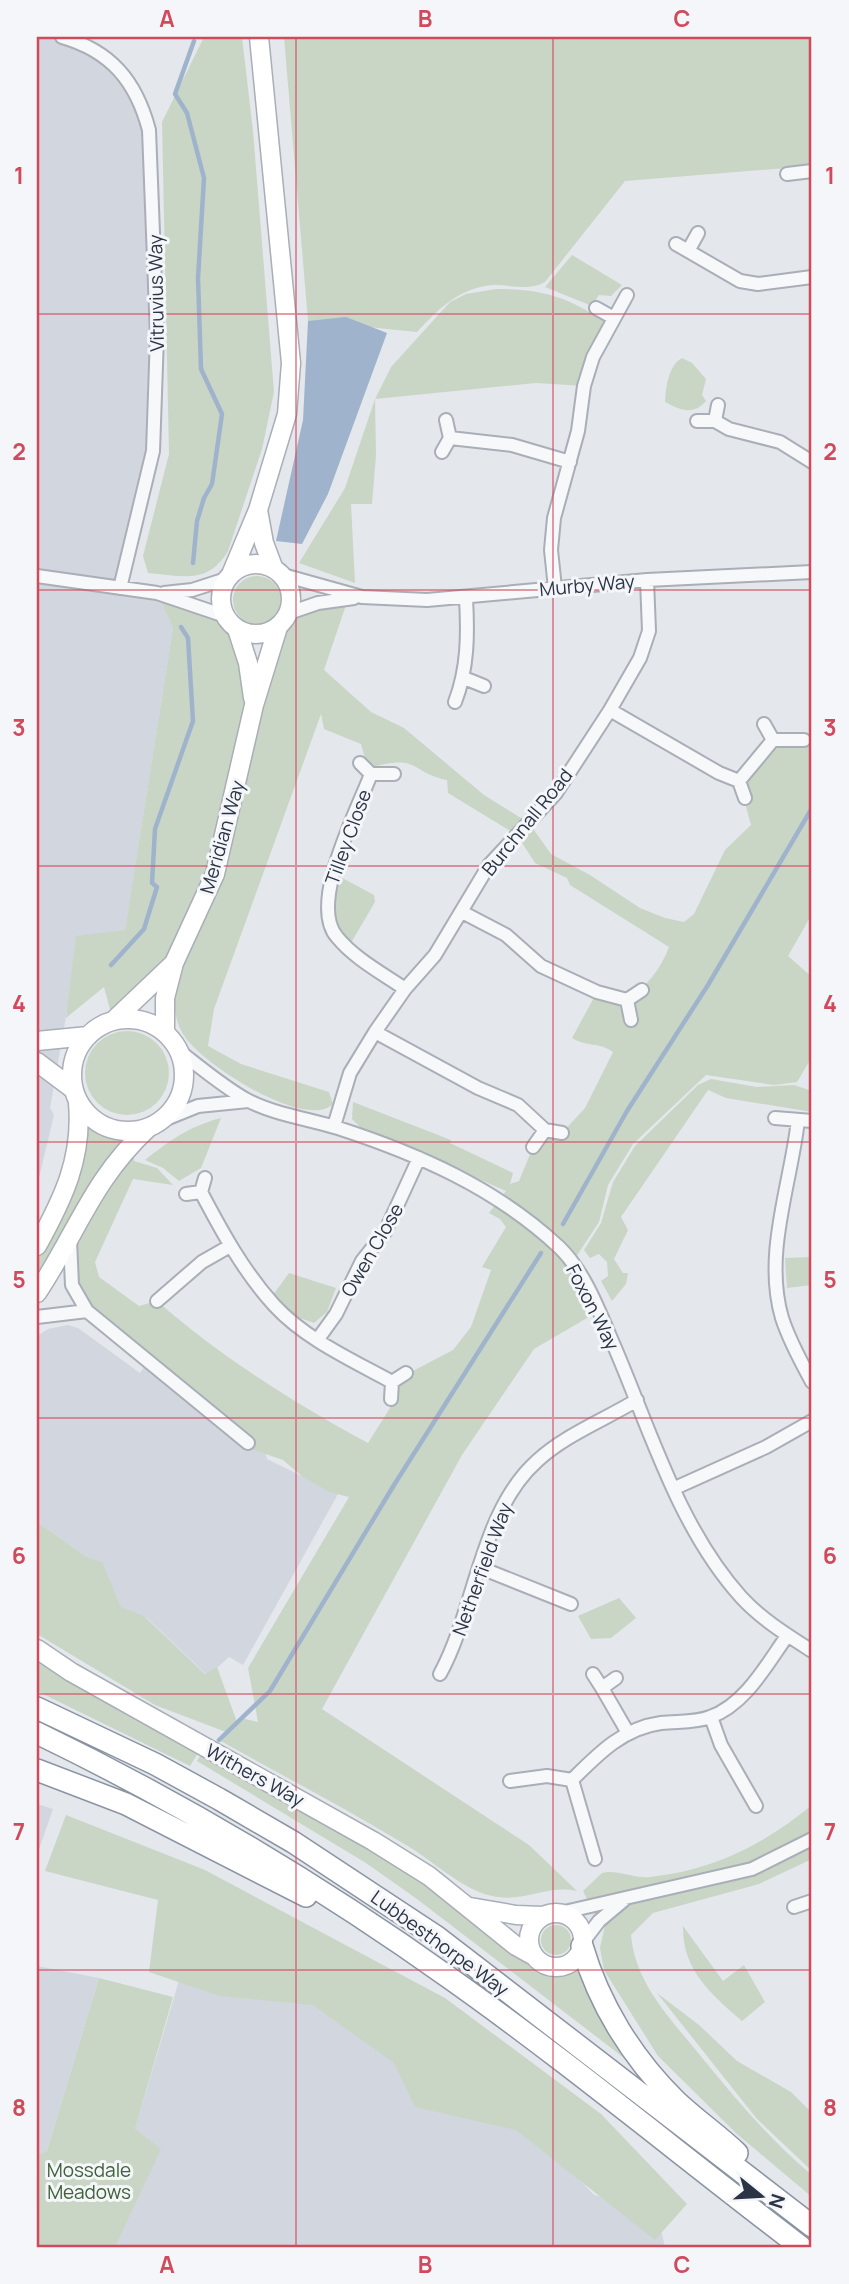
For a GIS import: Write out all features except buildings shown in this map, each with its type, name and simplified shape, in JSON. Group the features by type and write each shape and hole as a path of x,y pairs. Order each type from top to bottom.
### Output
{"highway":[{"name":"Lubbesthorpe Way","path":"37,1708 155,1764 293,1842 438,1937 812,2224"},
{"name":"Lubbesthorpe Way","path":"37,1732 230,1833 453,1980 800,2247"},
{"path":"37,1770 117,1800 210,1845 453,1980"},
{"path":"583,1944 599,1995 646,2066 676,2100 716,2133 812,2224"}],"street":[{"name":"Vitruvius Way","path":"62,37 83,43 122,70 143,107 149,130 157,309 153,451 120,588"},
{"path":"258,510 264,543 292,600 284,620 265,634 251,634 237,629 225,616 220,597 258,510 287,414 291,363 259,37"},
{"path":"787,174 812,171"},
{"path":"688,251 698,233"},
{"path":"676,244 740,281 758,284 812,277"},
{"path":"555,588 551,550 554,518 570,462 584,386 593,357 612,317 627,295"},
{"path":"596,308 612,317"},
{"path":"715,421 718,405"},
{"path":"442,452 450,438 446,420"},
{"path":"697,421 715,421 729,429 780,442 812,462"},
{"path":"450,438 512,445 570,462"},
{"path":"157,593 192,590 229,575 245,565 259,563 278,571"},
{"name":"Murby Way","path":"278,571 362,597 391,600 467,598 647,580 812,572"},
{"path":"37,576 157,593 225,616"},
{"name":"Burchnall Road","path":"334,1126 351,1073 375,1032 405,989 435,955 489,865 555,793 610,710 639,658 649,631 647,580"},
{"name":"Murby Way","path":"284,620 318,603 362,597"},
{"path":"455,702 464,678 468,631 467,598"},
{"name":"Meridian Way","path":"165,1033 165,998 174,963 215,874 254,705 284,620"},
{"name":"Meridian Way","path":"237,629 248,663 254,705"},
{"path":"464,678 484,686"},
{"path":"610,710 719,773 739,781 745,798"},
{"path":"764,724 773,740"},
{"path":"739,781 773,740"},
{"path":"773,740 804,740"},
{"name":"Tilley Close","path":"360,763 371,774 394,774"},
{"name":"Tilley Close","path":"371,774 333,873 327,893 327,916 335,936 359,958 405,989"},
{"path":"462,912 506,935 549,970 597,992 627,1000 642,990"},
{"name":"Meridian Way","path":"113,1021 174,963"},
{"path":"627,1000 631,1020"},
{"path":"37,1041 88,1035 113,1021 135,1019 165,1033 178,1050 184,1073 180,1097 108,1171 37,1293"},
{"path":"375,1032 478,1088 518,1105 545,1130 562,1133"},
{"path":"37,1246 63,1194 79,1147 73,1060 88,1035"},
{"name":"Foxon Way","path":"178,1050 248,1101 334,1126 419,1158 500,1200 561,1249 584,1282 702,1543 726,1578 759,1614 812,1651"},
{"path":"37,1062 76,1096 103,1126 125,1132 154,1125"},
{"name":"Foxon Way","path":"154,1125 198,1106 248,1101"},
{"path":"775,1118 812,1121"},
{"path":"798,1120 778,1235 777,1290 782,1317 812,1382"},
{"path":"533,1147 545,1130"},
{"name":"Owen Close","path":"318,1339 336,1314 362,1261 385,1232 419,1158"},
{"path":"205,1178 201,1192 230,1246 274,1305 318,1339 391,1382"},
{"path":"186,1194 201,1192"},
{"path":"70,1236 72,1285 87,1311 248,1443"},
{"path":"157,1301 202,1262 230,1246"},
{"path":"37,1317 87,1311"},
{"path":"391,1382 406,1373"},
{"path":"391,1382 391,1399"},
{"name":"Netherfield Way","path":"440,1674 464,1620 505,1501 535,1462 568,1438 637,1400"},
{"path":"675,1488 765,1447 812,1421"},
{"path":"481,1568 571,1604"},
{"path":"572,1780 605,1748 628,1733 657,1724 711,1717 745,1693 787,1636"},
{"name":"Withers Way","path":"37,1648 71,1672 373,1841 470,1907 516,1946 534,1956"},
{"path":"593,1674 628,1733"},
{"path":"603,1688 616,1678"},
{"path":"711,1717 720,1745 756,1806"},
{"path":"510,1781 547,1776 572,1780"},
{"path":"572,1780 595,1859"},
{"name":"Withers Way","path":"470,1907 516,1915 551,1914 752,1869 812,1839"},
{"name":"Withers Way","path":"583,1944 604,1916 624,1899"},
{"path":"794,1907 812,1901"},
{"path":"551,1914 575,1920 583,1944 575,1959 561,1967 544,1964 534,1956 528,1939 536,1921 551,1914"}],"shaded area":[{"path":"37,37 83,43 124,74 143,107 154,201 151,461 120,588 157,593 173,628 125,931 80,936 50,1108 54,1115 37,1186"},
{"path":"68,1325 78,1328 140,1373 155,1351 262,1438 267,1459 338,1494 243,1665 229,1657 208,1676 147,1618 121,1607 101,1562 87,1557 37,1522 37,1336 48,1329"},
{"path":"37,1804 53,1809 37,1855"},
{"path":"204,1896 560,2158 594,2195 656,2209 665,2247 114,2247 135,2129"},
{"path":"37,1966 99,1978 47,2151 37,2155"}],"green space":[{"path":"204,37 242,37 253,131 274,392 262,449 228,551 220,562 203,574 183,576 148,573 143,556 169,454 162,122"},
{"path":"284,37 812,37 812,166 625,181 545,282 530,287 493,285 474,289 447,303 417,332 308,321"},
{"path":"572,255 622,285 611,296 599,295 592,306 545,287"},
{"path":"496,289 533,291 566,300 589,312 596,308 612,317 584,386 536,383 375,399 391,367 450,302 466,294"},
{"path":"682,358 692,363 706,379 702,395 706,401 696,409 681,409 665,402 671,372"},
{"path":"375,399 376,455 372,504 351,504 355,583 299,563 345,488"},
{"path":"257,576 274,583 281,600 274,617 257,624 240,617 233,600 240,583"},
{"path":"157,593 225,616 237,629 253,703 278,627 289,613 348,599 324,670 371,712 404,728 484,795 529,823 551,854 590,875 640,908 665,918 684,922 694,914 725,850 751,825 739,781 773,740 812,747 812,914 788,956 812,977 812,1057 797,1082 774,1085 706,1075 633,1144 608,1185 599,1222 572,1263 599,1311 534,1349 462,1455 322,1709 529,1845 577,1891 555,1890 512,1898 477,1891 383,1831 219,1740 226,1732 155,1705 37,1634 37,1522 87,1557 102,1562 121,1607 144,1616 205,1674 217,1667 237,1722 241,1718 258,1722 248,1668 349,1497 329,1492 303,1477 283,1460 248,1448 85,1312 72,1285 70,1238 37,1291 37,1246 85,1113 114,1130 148,1128 133,1142 134,1161 157,1168 173,1185 133,1179 95,1262 99,1277 139,1306 157,1301 206,1341 259,1378 368,1443 390,1408 392,1382 453,1350 471,1327 491,1270 482,1267 506,1227 500,1219 489,1213 506,1191 360,1127 352,1119 353,1102 451,1140 450,1143 513,1173 510,1184 519,1181 533,1147 545,1130 562,1133 585,1108 613,1052 572,1038 597,992 627,1000 652,977 669,947 570,885 567,878 535,863 517,835 448,793 447,780 407,763 388,763 372,767 366,762 361,744 324,729 321,714 214,1009 208,1046 241,1064 329,1092 333,1104 319,1110 301,1109 279,1102 232,1077 195,1049 180,1029 174,1001 165,998 173,965 113,1021 104,987 66,1018 76,936 125,930 173,628"},
{"path":"333,873 374,895 375,902 348,948 335,936"},
{"path":"127,1031 143,1034 157,1043 166,1057 169,1073 166,1089 157,1103 143,1112 127,1115 111,1112 97,1103 88,1089 85,1073 88,1057 97,1043 111,1034"},
{"path":"711,1079 757,1087 794,1085 812,1091 812,1112 726,1098 708,1090 621,1217 628,1230 614,1259 623,1273 628,1273 626,1284 612,1301 601,1281 608,1276 607,1262 599,1254 590,1258 584,1250 601,1223 613,1182 635,1146 698,1085"},
{"path":"221,1118 201,1168 179,1181 163,1168 145,1160 181,1134"},
{"path":"812,1257 812,1285 787,1288 785,1258"},
{"path":"289,1273 336,1288 327,1312 314,1323 297,1317 273,1295"},
{"path":"619,1598 636,1618 611,1638 591,1639 578,1616"},
{"path":"37,1649 203,1745 190,1766 37,1691"},
{"path":"203,1751 427,1882 534,1970 558,1977 582,1967 632,2064 366,1863 197,1761"},
{"path":"812,1805 812,1859 759,1884 653,1913 631,1935 639,1969 656,1999 752,2117 812,2175 812,2197 737,2134 658,2056 604,1970 600,1948 605,1925 599,1921 609,1910 590,1905 583,1891 602,1873 650,1877 673,1874 716,1862 756,1844"},
{"path":"66,1815 205,1870 445,1998 601,2114 687,2204 655,2240 516,2130 415,2107 394,2063 313,2005 220,1996 149,1972 158,1900 45,1871"},
{"path":"556,1925 562,1926 570,1934 570,1946 562,1954 556,1955 550,1954 542,1946 541,1940 542,1934 550,1926"},
{"path":"683,1926 723,1981 744,1965 765,2002 742,2021 710,1991 693,1969 684,1942"},
{"name":"Mossdale Meadows","path":"99,1978 173,1997 135,2129 161,2149 115,2247 37,2247 37,2155 47,2151"},
{"path":"657,1993 699,2025 737,2061 791,2092 812,2113 812,2171 757,2119"}],"water":[{"path":"346,317 387,333 328,494 302,544 276,541 303,420 308,321"}],"waterway":[{"path":"193,563 197,521 204,498 212,484 222,414 201,369 198,278 204,178 187,113 175,94 194,41"},
{"path":"111,965 144,929 157,887 152,883 155,829 193,721 188,638 181,627"},
{"path":"563,1224 627,1111 708,985 812,808"},
{"path":"219,1740 270,1691 394,1485 541,1253"}]}
